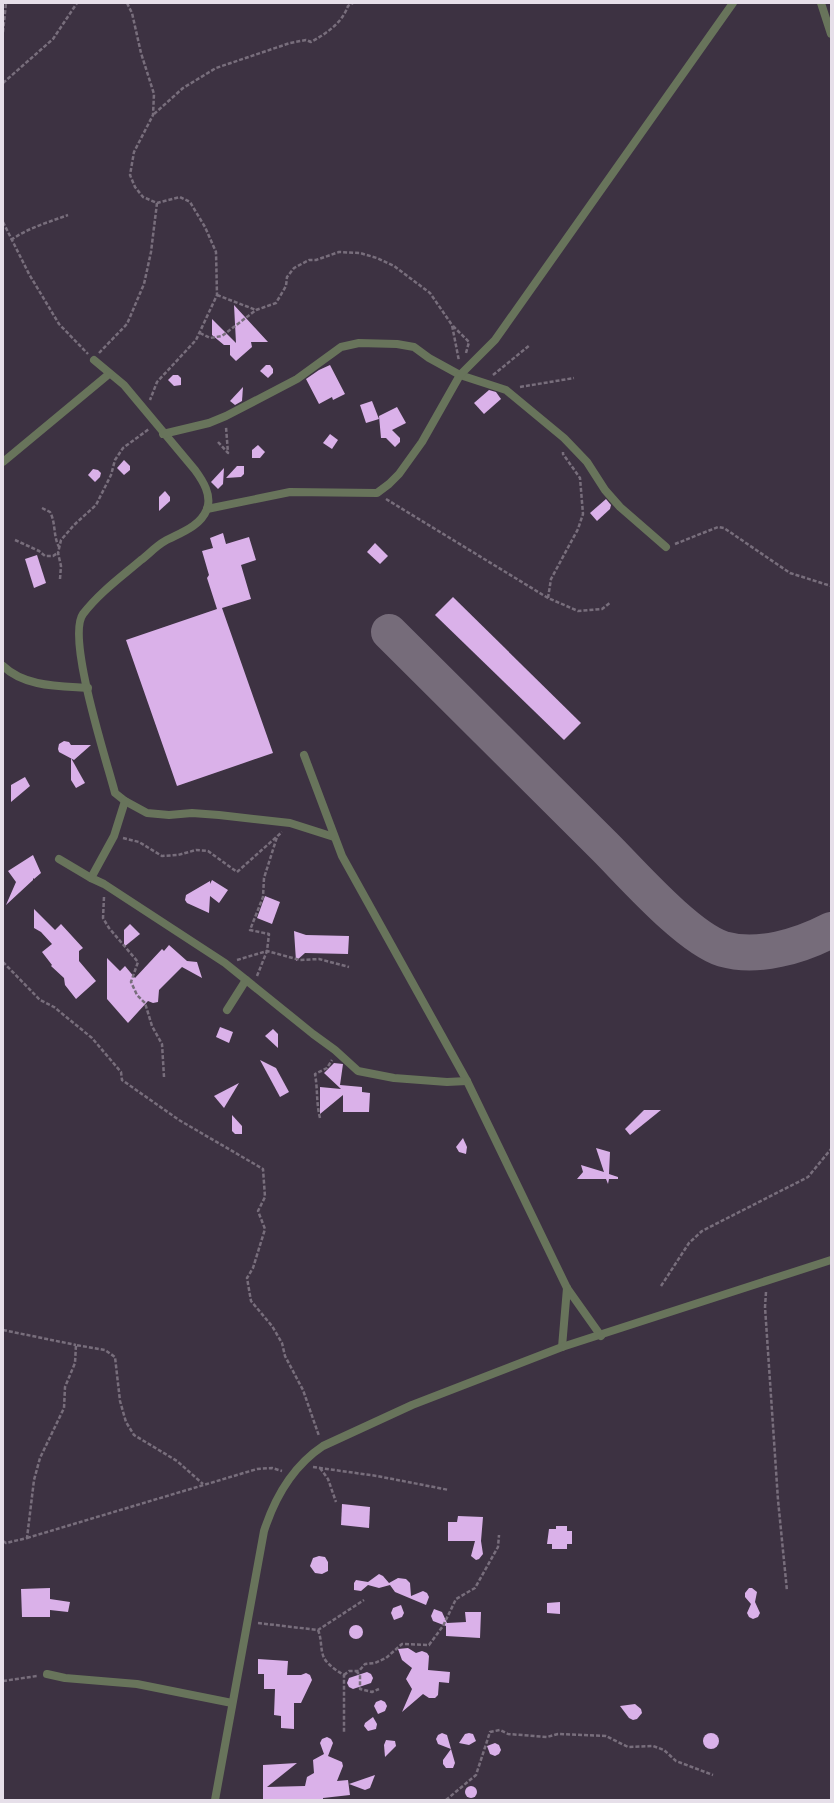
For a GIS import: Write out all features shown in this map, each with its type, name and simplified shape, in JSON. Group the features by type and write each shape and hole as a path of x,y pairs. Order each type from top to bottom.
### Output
{"street":[{"path":"207,509 290,492 377,493 389,484 399,474 422,442 460,375 495,340 733,3"},
{"path":"821,3 831,34"},
{"path":"163,434 209,423 226,416 296,379 341,347 359,343 397,344 414,347 429,358 460,375 506,390 564,438 587,462 605,490 620,507 666,547"},
{"path":"94,360 124,385 163,434 203,480 209,498 207,509 201,518 184,533 164,542 105,589 82,615 79,645 88,688 115,793 125,801 147,813 169,815 192,813 290,823 334,837"},
{"path":"3,462 109,374"},
{"path":"3,666 11,673 43,685 88,688"},
{"path":"304,755 342,856 467,1081 567,1288 601,1336"},
{"path":"91,878 114,836 125,801"},
{"path":"59,859 104,884 225,963 335,1050 358,1071 373,1075 447,1082 467,1081"},
{"path":"227,1010 246,980"},
{"path":"214,1800 264,1530 276,1498 298,1467 323,1446 412,1405 562,1347 601,1336 831,1260"},
{"path":"562,1347 567,1288"},
{"path":"47,1674 65,1678 137,1684 232,1703"}],"path":[{"path":"3,32 6,3"},
{"path":"3,83 53,40 77,3"},
{"path":"127,3 132,13 154,94 153,115"},
{"path":"146,412 157,382 182,357 200,333 217,295 216,252 206,227 190,202 180,197 157,203 143,197 135,187 130,175 134,152 144,130 153,115 183,88 216,68 290,43 306,40 311,42 336,25 344,15 348,6 353,3"},
{"path":"3,222 29,274 59,324 94,360 127,324 144,284 151,252 157,203"},
{"path":"11,240 48,221 68,215"},
{"path":"200,333 210,338 222,336 256,310 276,303 286,286 287,277 294,268 304,262 339,252 360,253 377,258 394,266 430,293 452,326 469,342 466,355"},
{"path":"217,295 256,310"},
{"path":"452,326 460,375"},
{"path":"483,383 530,344"},
{"path":"506,390 574,378"},
{"path":"218,442 228,454 226,416"},
{"path":"60,579 61,566 59,552 61,540 74,524 96,505 112,475 115,460 123,448 155,424"},
{"path":"548,598 551,579 578,529 583,514 580,478 563,454 564,438"},
{"path":"377,493 548,598 578,612 602,609 611,602"},
{"path":"42,508 50,512 54,519 55,540 60,548"},
{"path":"666,547 718,527 724,528 790,573 831,586"},
{"path":"15,540 39,550 45,556 53,556 59,552"},
{"path":"114,836 138,842 162,856 178,855 196,850 208,851 237,872 290,823"},
{"path":"253,986 267,951 269,934 250,930 263,897 264,878 277,836"},
{"path":"104,884 103,918 109,928 138,962 131,982 136,995 145,1003 152,1026 162,1044 164,1077"},
{"path":"225,963 267,951 300,960 319,959 349,967"},
{"path":"3,962 40,1000 54,1007 92,1038 120,1072 122,1080 179,1120 224,1148 263,1168 265,1197 258,1211 265,1229 253,1268 247,1278 251,1300 272,1326 282,1343 285,1356 303,1390 323,1446"},
{"path":"320,1118 316,1102 318,1091 315,1074 327,1068 333,1059 335,1050"},
{"path":"660,1286 689,1243 702,1231 808,1177 831,1149"},
{"path":"770,1280 768,1281 765,1308 778,1500 787,1591"},
{"path":"3,1330 105,1350 115,1357 120,1401 126,1422 134,1435 177,1461 203,1484"},
{"path":"27,1538 34,1480 40,1458 64,1408 65,1387 75,1363 76,1345"},
{"path":"298,1467 320,1467 449,1490"},
{"path":"320,1467 328,1479 336,1502"},
{"path":"3,1541 6,1543 27,1538 257,1469 272,1468 292,1475"},
{"path":"344,1675 355,1670 359,1671 366,1664 375,1663 386,1658 402,1644 429,1645 443,1626 456,1599 476,1588 498,1547 499,1535"},
{"path":"246,1622 318,1630 364,1600"},
{"path":"318,1630 322,1637 324,1658 336,1670 344,1675"},
{"path":"355,1670 360,1675 360,1689 372,1692 379,1689"},
{"path":"3,1681 47,1674"},
{"path":"344,1675 344,1732"},
{"path":"446,1800 476,1775 490,1732 500,1730 508,1734 547,1737 558,1734 606,1736 628,1747 653,1746 664,1750 676,1761 713,1775"}],"building":[{"path":"234,305 268,342 251,342 252,347 236,361 230,355 230,345 224,345 212,335 212,319 236,343"},
{"path":"266,365 270,365 273,369 273,373 268,378 260,371"},
{"path":"330,365 345,394 333,400 332,397 319,404 306,379 319,370"},
{"path":"173,375 178,375 181,378 181,385 174,386 168,380"},
{"path":"243,387 242,401 235,405 230,401"},
{"path":"489,390 496,392 501,399 484,414 474,403"},
{"path":"372,401 379,419 366,423 360,405"},
{"path":"397,407 406,423 392,430 400,438 400,442 395,447 386,438 381,438 379,416"},
{"path":"330,434 338,440 332,449 323,443"},
{"path":"258,445 265,452 260,458 252,458 252,450"},
{"path":"124,460 130,466 130,470 124,475 117,468"},
{"path":"237,466 244,466 244,474 241,477 226,478"},
{"path":"224,468 223,484 218,489 211,482"},
{"path":"93,469 98,470 101,473 100,477 95,482 88,475"},
{"path":"165,491 170,497 170,501 159,511 159,497"},
{"path":"606,499 611,505 610,509 597,521 590,513"},
{"path":"223,533 226,544 249,537 256,560 241,565 251,599 222,608 273,753 177,786 126,640 217,609 207,578 209,575 202,551 213,548 210,538"},
{"path":"375,543 388,556 380,564 367,552"},
{"path":"37,555 46,583 34,588 25,559"},
{"path":"453,597 581,723 564,740 435,615"},
{"path":"64,741 69,742 71,745 91,745 74,760 59,752 59,744"},
{"path":"71,758 85,783 76,788 71,780"},
{"path":"25,777 30,786 11,802 11,785"},
{"path":"33,855 41,873 34,879 33,878 33,880 6,905 16,882 8,871"},
{"path":"212,880 228,890 219,903 210,896 209,913 187,903 185,900 186,895 210,881 210,884"},
{"path":"265,896 280,902 272,924 257,918"},
{"path":"34,909 55,930 61,924 83,948 79,951 79,961 96,981 76,999 65,985 64,978 51,966 52,965 42,952 52,944 41,932 34,928"},
{"path":"130,924 140,934 124,947 124,930"},
{"path":"294,931 306,935 349,936 348,954 305,953 296,961"},
{"path":"169,945 187,961 197,962 202,978 182,967 159,990 158,1002 153,1003 148,1001 128,1023 107,999 107,958 120,971 125,966 135,978 162,949 164,951"},
{"path":"220,1027 233,1032 229,1043 216,1037"},
{"path":"273,1029 278,1034 278,1048 265,1036"},
{"path":"260,1060 276,1068 289,1092 280,1097"},
{"path":"334,1063 343,1064 340,1085 362,1087 362,1092 370,1093 369,1112 343,1112 343,1095 320,1114 320,1087 341,1089 324,1073"},
{"path":"239,1083 224,1108 214,1096"},
{"path":"644,1110 661,1110 630,1135 625,1129"},
{"path":"232,1115 242,1126 242,1134 235,1134 232,1131"},
{"path":"463,1138 467,1147 466,1154 459,1152 456,1147"},
{"path":"596,1148 610,1152 609,1174 618,1177 618,1179 609,1179 608,1184 606,1179 577,1179 583,1172 581,1165 604,1172"},
{"path":"342,1504 370,1507 369,1528 341,1525"},
{"path":"458,1516 483,1517 481,1541 483,1554 479,1559 476,1560 471,1556 475,1541 448,1541 448,1522 457,1522"},
{"path":"556,1526 567,1526 567,1531 572,1531 572,1544 567,1544 567,1549 552,1549 552,1544 547,1544 549,1529 556,1529"},
{"path":"319,1556 325,1557 328,1562 328,1571 322,1574 315,1573 310,1566 313,1558"},
{"path":"379,1574 389,1583 398,1578 406,1579 410,1583 411,1596 423,1591 427,1593 429,1597 426,1605 395,1592 390,1585 379,1588 368,1585 361,1591 354,1590 354,1583 356,1580 368,1582"},
{"path":"50,1588 50,1599 70,1602 68,1612 50,1610 50,1617 22,1617 21,1589"},
{"path":"749,1588 752,1588 757,1592 755,1602 760,1613 758,1617 753,1619 749,1617 747,1613 751,1604 745,1597 745,1593"},
{"path":"560,1602 560,1614 547,1613 547,1603"},
{"path":"401,1605 404,1613 402,1617 394,1620 391,1613 393,1608"},
{"path":"434,1609 442,1612 447,1623 466,1622 465,1612 481,1612 480,1638 446,1636 446,1626 433,1621 431,1616"},
{"path":"353,1625 359,1625 363,1629 363,1635 359,1639 353,1639 349,1635 349,1629"},
{"path":"408,1648 416,1653 422,1651 427,1653 429,1656 428,1670 450,1672 449,1683 439,1682 438,1695 435,1698 429,1698 423,1694 402,1712 412,1689 406,1679 412,1668 402,1660 398,1649"},
{"path":"258,1659 288,1661 287,1675 301,1675 306,1673 310,1675 312,1680 301,1703 294,1703 294,1729 281,1728 281,1716 274,1715 275,1689 264,1689 264,1674 258,1674"},
{"path":"367,1672 371,1674 373,1678 371,1683 353,1689 349,1687 347,1683 349,1678"},
{"path":"381,1700 385,1702 387,1706 385,1711 378,1714 374,1706 376,1702"},
{"path":"635,1704 641,1709 642,1713 637,1719 633,1720 629,1718 620,1706"},
{"path":"373,1717 377,1724 376,1729 368,1731 364,1726 365,1723"},
{"path":"442,1733 447,1735 451,1749 438,1744 436,1739 438,1735"},
{"path":"711,1733 718,1738 719,1741 714,1748 711,1749 704,1744 703,1741 708,1734"},
{"path":"465,1734 473,1734 476,1741 469,1745 459,1743"},
{"path":"327,1737 331,1739 333,1743 328,1756 342,1762 343,1766 337,1781 348,1780 350,1795 323,1798 323,1800 263,1800 263,1765 297,1763 267,1787 305,1786 307,1777 314,1773 313,1760 324,1754 320,1743 322,1739"},
{"path":"386,1740 395,1741 396,1746 385,1757 384,1745"},
{"path":"495,1743 499,1745 501,1750 499,1754 495,1756 490,1754 487,1746"},
{"path":"451,1749 455,1763 453,1768 446,1768 443,1764 443,1760"},
{"path":"375,1775 370,1788 365,1790 349,1784"},
{"path":"469,1786 473,1786 477,1792 473,1798 469,1798 465,1794 465,1790"}],"taxiway":[{"path":"389,632 661,904 693,932 723,949 736,952 764,952 792,946 831,930"}]}
